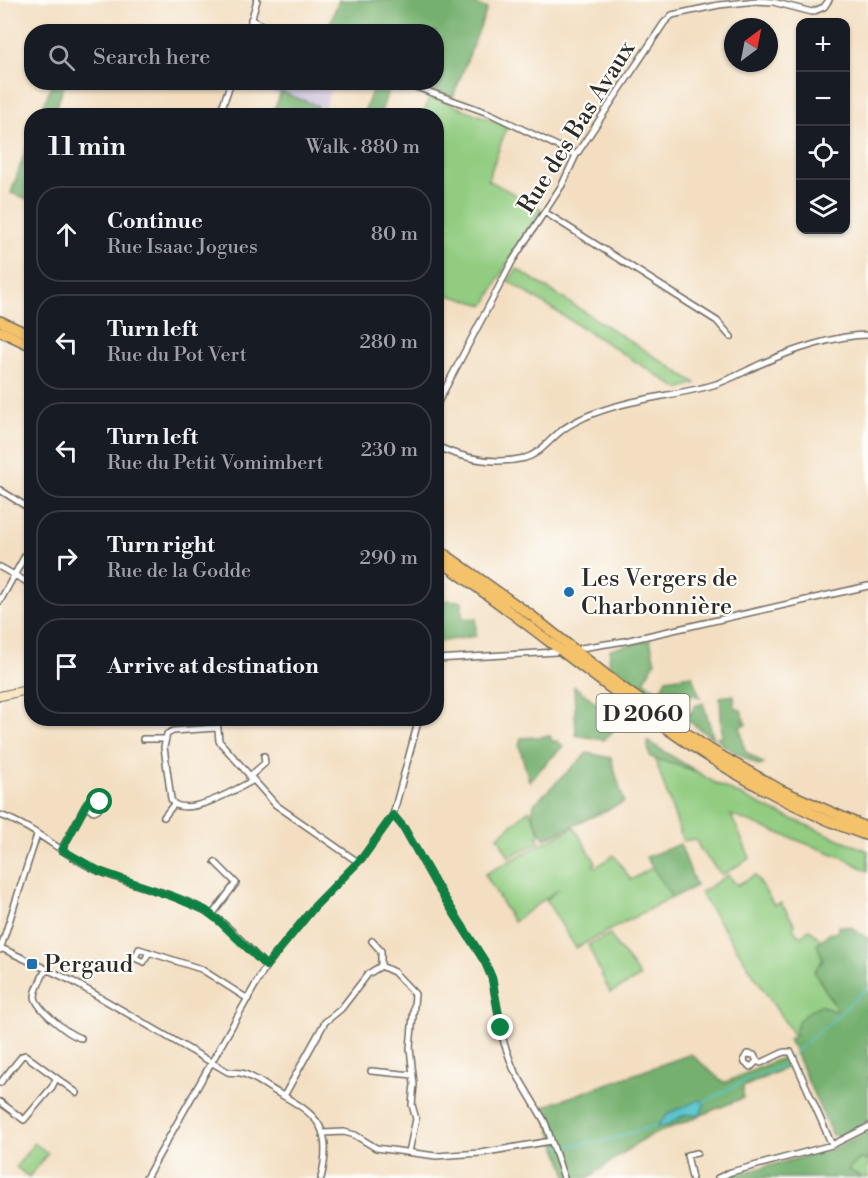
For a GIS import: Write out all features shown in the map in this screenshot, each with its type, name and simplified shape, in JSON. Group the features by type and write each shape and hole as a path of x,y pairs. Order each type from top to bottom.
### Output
{"highway":[{"path":"0,321 24,332"},
{"path":"0,331 24,342"},
{"name":"D 2060","path":"444,554 532,616 619,685 706,747 781,790 868,828"},
{"name":"D 2060","path":"444,564 526,622 642,712 694,748 760,788 868,836"}],"street":[{"path":"250,24 257,0"},
{"name":"Rue des Bas Avaux","path":"444,391 513,260 546,213 576,155 664,23 672,15 705,7 757,1 773,2 812,12 824,8 829,0"},
{"path":"251,19 260,24"},
{"path":"222,108 228,90"},
{"path":"424,90 490,114 576,155"},
{"path":"546,213 717,321 731,337"},
{"path":"444,449 466,458 484,461 526,457 540,450 564,428 585,417 635,400 681,393 716,384 776,358 850,335 868,334"},
{"path":"0,489 24,505"},
{"path":"0,601 24,557"},
{"path":"0,567 24,580"},
{"path":"581,648 625,641 868,586"},
{"path":"444,659 556,652"},
{"path":"0,696 24,691"},
{"path":"146,1178 266,966 315,906 374,844 393,815 417,726"},
{"path":"264,756 265,763 251,779 206,802 183,806 174,804 171,799 165,740 169,732 216,728 219,741 251,779 276,805 358,862"},
{"path":"143,739 165,740"},
{"path":"164,817 174,804"},
{"path":"62,850 85,807"},
{"path":"0,815 99,871 174,897 212,915 266,966"},
{"path":"393,815 404,828 435,883 485,962 492,978 504,1042 513,1068 545,1122 564,1178"},
{"path":"38,835 0,950 72,981 228,1072 243,1073 308,1110 323,1133 325,1156 321,1178"},
{"path":"212,915 236,884 215,862"},
{"path":"372,941 381,951 381,966"},
{"path":"149,952 201,969 248,999"},
{"path":"381,966 394,972 415,994 410,1048 413,1075 412,1105 416,1119 409,1152"},
{"path":"284,1096 325,1022 341,1009 368,974 381,966"},
{"path":"46,969 35,994 37,1003 74,1037 81,1038"},
{"path":"756,1062 761,1063 784,1052 792,1054 832,1145"},
{"path":"0,1083 25,1055 77,1093"},
{"path":"371,1071 413,1075"},
{"path":"0,1102 24,1120 56,1079"},
{"path":"718,1178 731,1172 832,1145 868,1127"},
{"path":"323,1133 344,1132 355,1135 376,1148 444,1156 515,1148 551,1141"},
{"path":"692,1178 687,1155 697,1153"}],"shaded area":[{"path":"267,90 331,90 324,108 281,92 278,95"}],"green space":[{"path":"339,0 467,0 487,9 453,97 433,90 444,90 444,24 330,24"},
{"path":"50,90 62,90 56,108 42,108"},
{"path":"372,90 389,90 382,108 366,108"},
{"path":"281,92 318,106 317,108 275,108"},
{"path":"430,96 507,126 488,180 542,209 516,247 485,305 444,294 444,108 426,108"},
{"path":"24,155 24,198 11,193"},
{"path":"517,269 696,383 679,389 508,281"},
{"path":"444,600 462,601 462,618 476,619 476,636 444,641"},
{"path":"650,640 655,662 644,681 660,692 666,679 692,675 700,697 685,693 678,704 690,714 695,706 703,703 714,739 609,664 610,649"},
{"path":"574,686 615,717 615,729 604,740 576,735"},
{"path":"734,695 735,708 741,710 746,725 740,726 745,751 764,764 759,766 721,744 717,737 722,736 720,697"},
{"path":"550,736 553,742 557,741 563,746 529,781 519,745 521,738"},
{"path":"647,741 696,771 650,757"},
{"path":"587,753 611,758 624,802 544,839 532,814 534,804"},
{"path":"655,759 696,771 715,783 773,811 868,851 868,871 844,858 731,815 750,858 722,875 702,852 695,839 683,841"},
{"path":"529,810 541,834 537,836 540,842 509,857 498,837"},
{"path":"574,827 596,863 593,865 596,867 614,855 631,880 653,867 672,897 576,948 546,900 559,889 513,922 485,874"},
{"path":"680,844 696,886 672,898 646,857"},
{"path":"728,875 737,885 755,875 774,905 781,903 795,924 793,929 801,936 809,929 821,940 818,944 823,960 814,971 837,1009 834,1011 820,1005 794,1036 700,893"},
{"path":"839,926 851,927 868,939 868,1121 838,1137 832,1135 789,1039 795,1035 798,1021 811,1010 820,1005 834,1011 837,1009 814,971 823,960 817,944 829,933 836,933"},
{"path":"610,934 640,977 610,993 588,945"},
{"path":"691,1054 724,1083 784,1057 792,1065 743,1087 743,1098 643,1139 588,1178 568,1178 542,1107"},
{"path":"868,1132 868,1161 860,1159 848,1170 860,1178 730,1178 730,1176 830,1150"},
{"path":"34,1143 48,1153 29,1177 16,1167"},
{"path":"860,1159 868,1161 868,1178 860,1178 848,1170"}],"water":[{"path":"699,1100 705,1102 701,1114 682,1116 669,1125 657,1126 669,1113"}],"waterway":[{"path":"795,1052 868,987"},
{"path":"704,1102 746,1080 782,1066 791,1055"},
{"path":"557,1147 604,1141 657,1125"}],"place":[{"name":"Les Vergers de Charbonnière","path":"569,592"},
{"name":"Pergaud","path":"32,964"}],"route":[{"path":"100,802 95,798 88,801 62,850 99,871 205,910 266,966 332,886 374,844 393,815 404,828 435,883 485,962 492,978 501,1028"}]}
